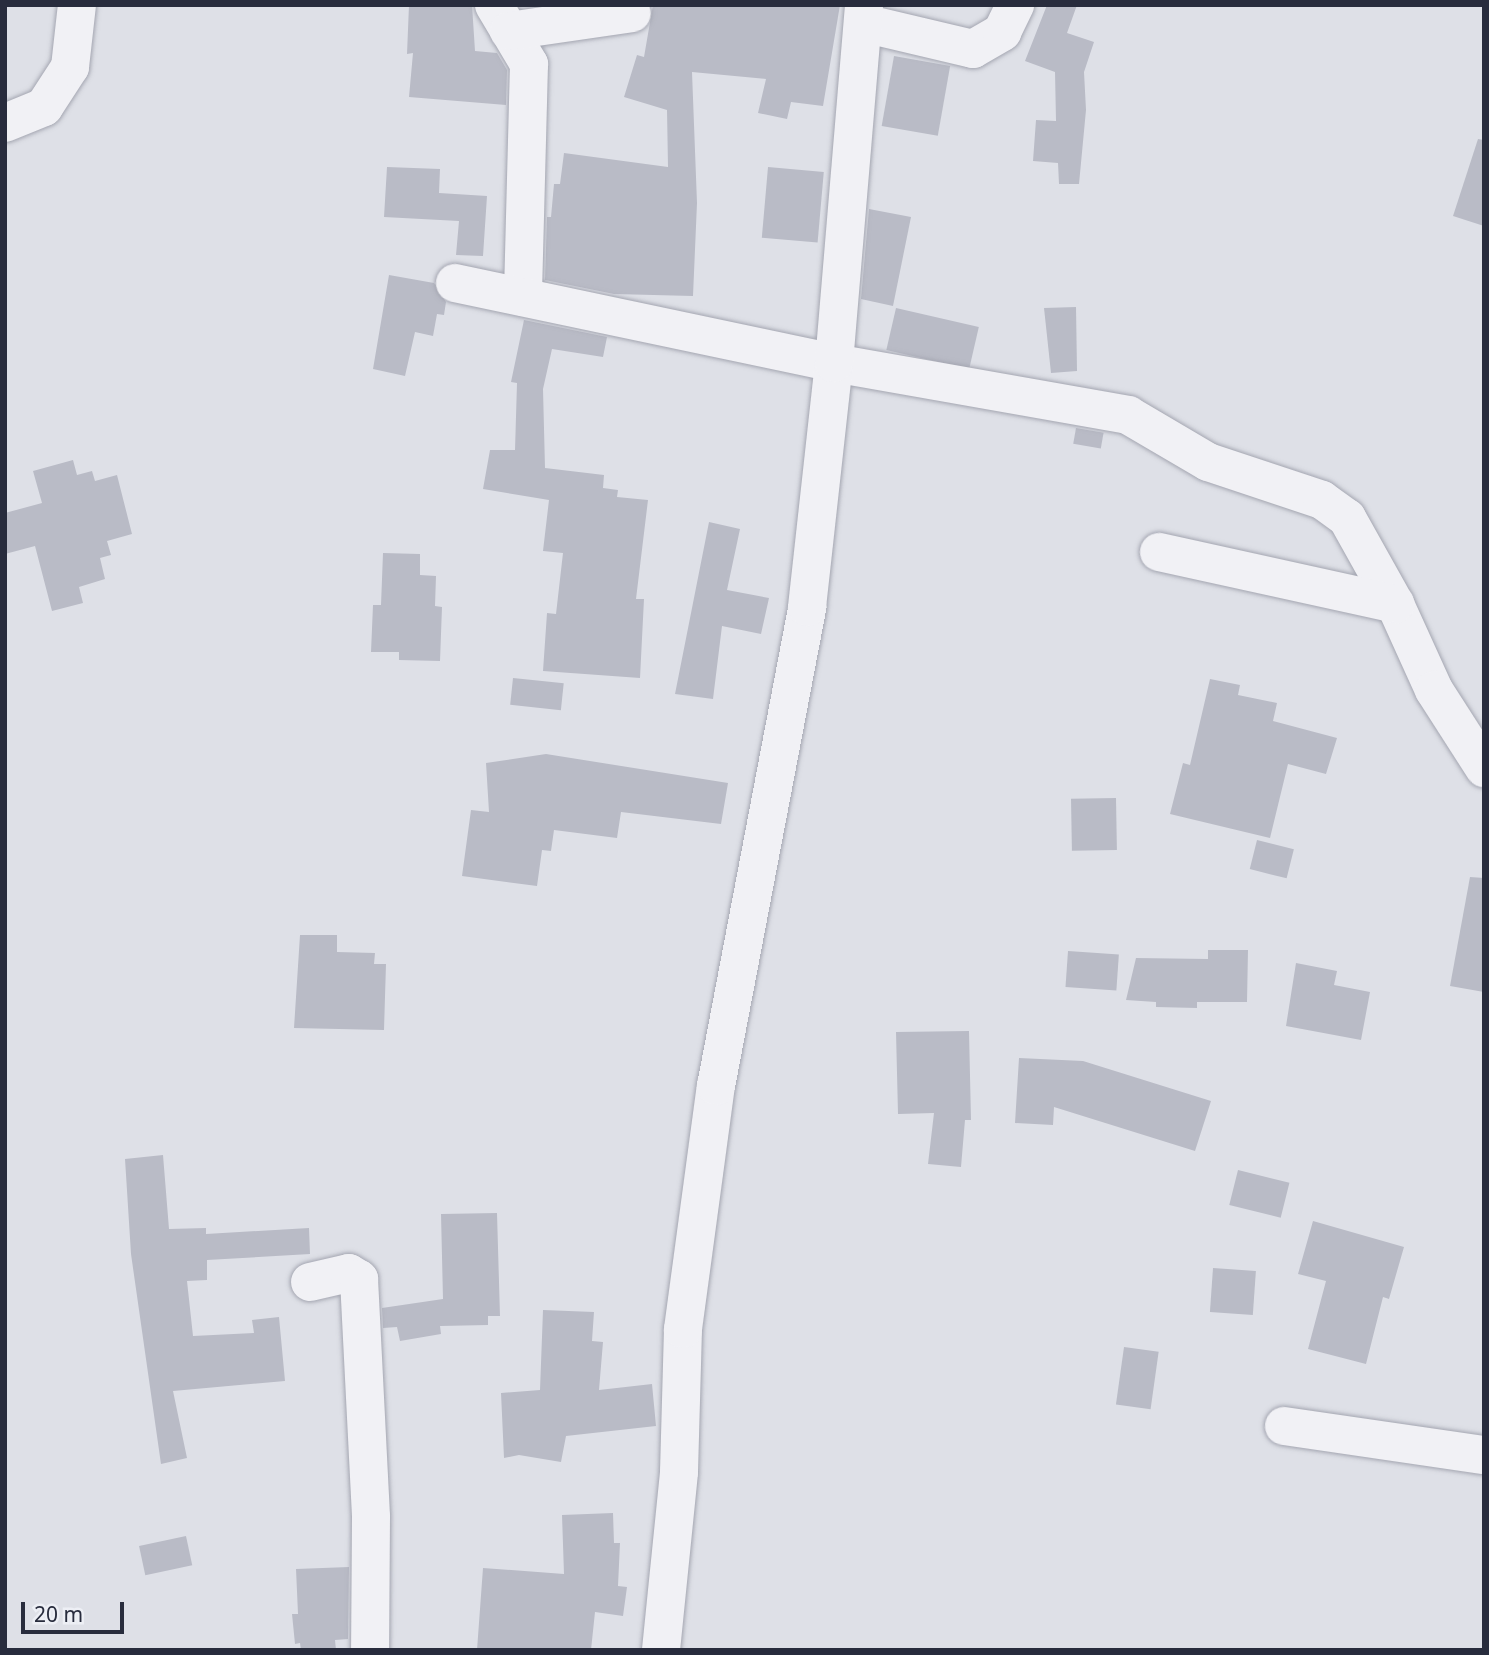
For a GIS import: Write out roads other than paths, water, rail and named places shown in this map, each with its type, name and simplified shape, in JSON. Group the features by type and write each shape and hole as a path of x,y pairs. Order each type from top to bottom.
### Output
{"street":[{"path":"5,123 44,107 71,67 77,5"},
{"path":"661,1650 679,1472 684,1316 732,995 807,607 834,363 864,14 973,49 1002,32 1015,5"},
{"path":"523,297 529,64 502,18 632,13"},
{"path":"455,283 834,363 1128,415 1208,462 1322,500 1347,519 1395,604 1434,690 1484,768"},
{"path":"1160,552 1395,604"},
{"path":"310,1282 349,1273 359,1279 370,1503 370,1650"},
{"path":"1284,1426 1484,1455"}]}
